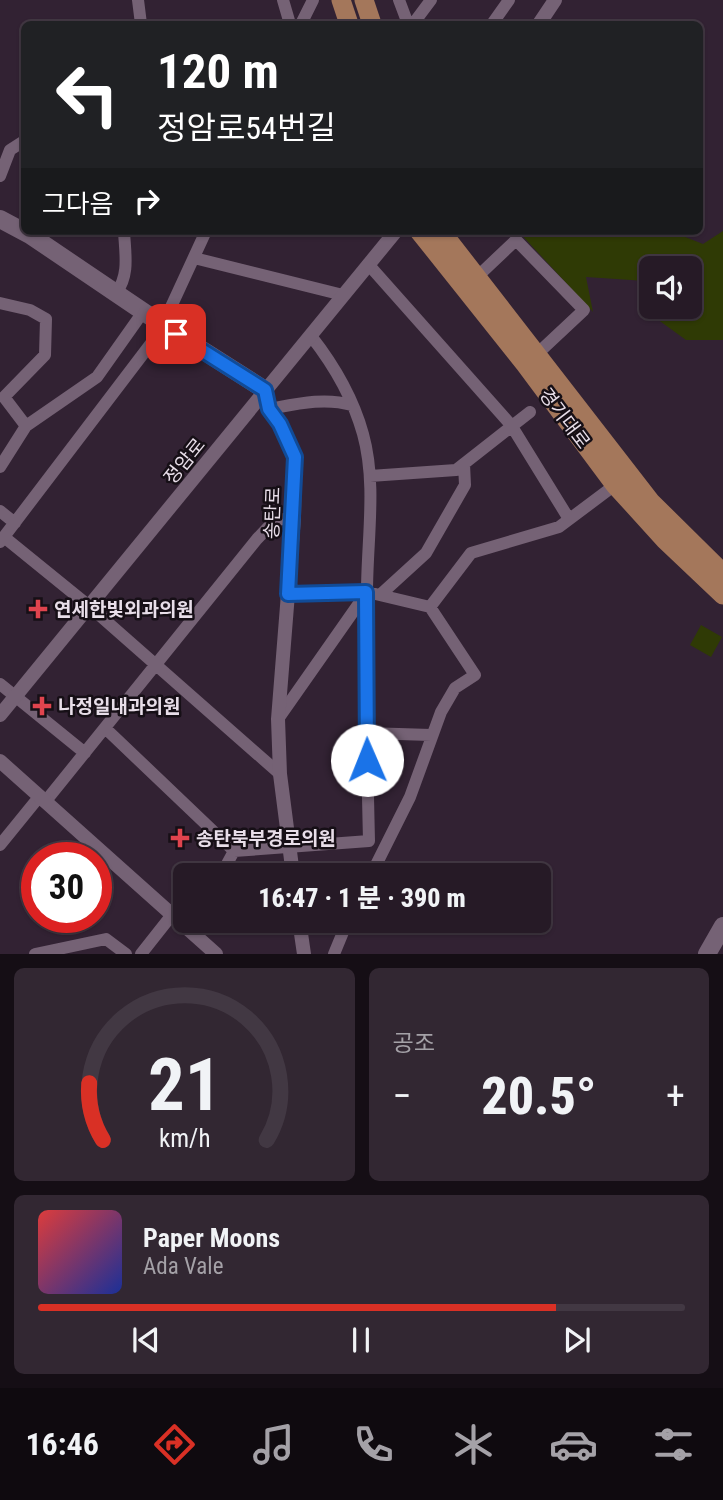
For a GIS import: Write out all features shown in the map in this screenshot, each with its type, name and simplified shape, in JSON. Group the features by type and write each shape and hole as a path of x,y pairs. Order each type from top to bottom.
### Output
{"main road":[{"path":"331,0 337,21"},
{"path":"341,0 348,21"},
{"path":"355,0 361,21"},
{"path":"364,0 371,21"},
{"name":"송탄로","path":"0,219 21,230"},
{"name":"송탄로","path":"0,227 141,315 261,395"},
{"name":"송탄로","path":"31,235 116,293 141,315"},
{"name":"경기대로","path":"422,235 525,364 615,485 665,540 723,595"},
{"name":"경기대로","path":"444,235 651,502 723,573"},
{"path":"717,947 723,926"}],"street":[{"path":"138,0 141,21"},
{"path":"283,0 289,21"},
{"path":"302,21 313,0"},
{"path":"399,0 407,21"},
{"path":"415,21 431,0"},
{"path":"494,21 509,0"},
{"path":"541,21 555,0"},
{"path":"0,176 10,150 21,143"},
{"path":"116,293 126,273 124,235"},
{"path":"204,235 161,329 2,540 87,604 280,774"},
{"path":"0,715 6,692 87,604 393,235"},
{"path":"477,277 516,240 584,310 537,354"},
{"path":"194,258 343,295"},
{"path":"368,264 511,425 569,519"},
{"path":"0,303 30,310 46,319 45,355 4,397 26,426"},
{"path":"0,467 26,426 97,377 141,315"},
{"path":"105,728 234,851 369,841 366,592 370,476 363,434 352,405 331,362 311,336"},
{"path":"261,395 309,402 340,401 352,405"},
{"name":"송탄로","path":"261,395 280,424 295,457 294,518 278,719 280,774 291,863"},
{"path":"370,476 456,470 530,412"},
{"path":"380,595 426,553 465,485 464,464"},
{"path":"430,607 471,553 559,527 615,485"},
{"path":"0,511 15,523"},
{"path":"0,845 85,753 257,539 275,520 294,518"},
{"path":"278,719 366,592"},
{"path":"288,594 366,592 430,607 475,675 455,688 431,735 410,797 378,863"},
{"path":"6,692 85,753"},
{"path":"366,733 431,735"},
{"path":"0,761 171,916 141,954"},
{"path":"228,863 234,851"},
{"path":"200,933 216,954"},
{"path":"301,933 304,954"},
{"path":"334,954 343,933"},
{"path":"35,954 106,939 126,954"}],"green space":[{"path":"723,231 723,340 686,340 657,319 702,319 702,256 639,256 639,281 586,277 593,312 522,235 680,235 703,244"},
{"path":"701,625 722,637 711,657 690,645"}],"place":[{"name":"연세한빛외과의원","path":"38,609"},
{"name":"나정일내과의원","path":"42,706"},
{"name":"송탄북부경로의원","path":"180,838"}],"route":[{"path":"176,334 265,390 269,409 280,424 295,457 294,518 288,594 366,592 367,760"}]}
